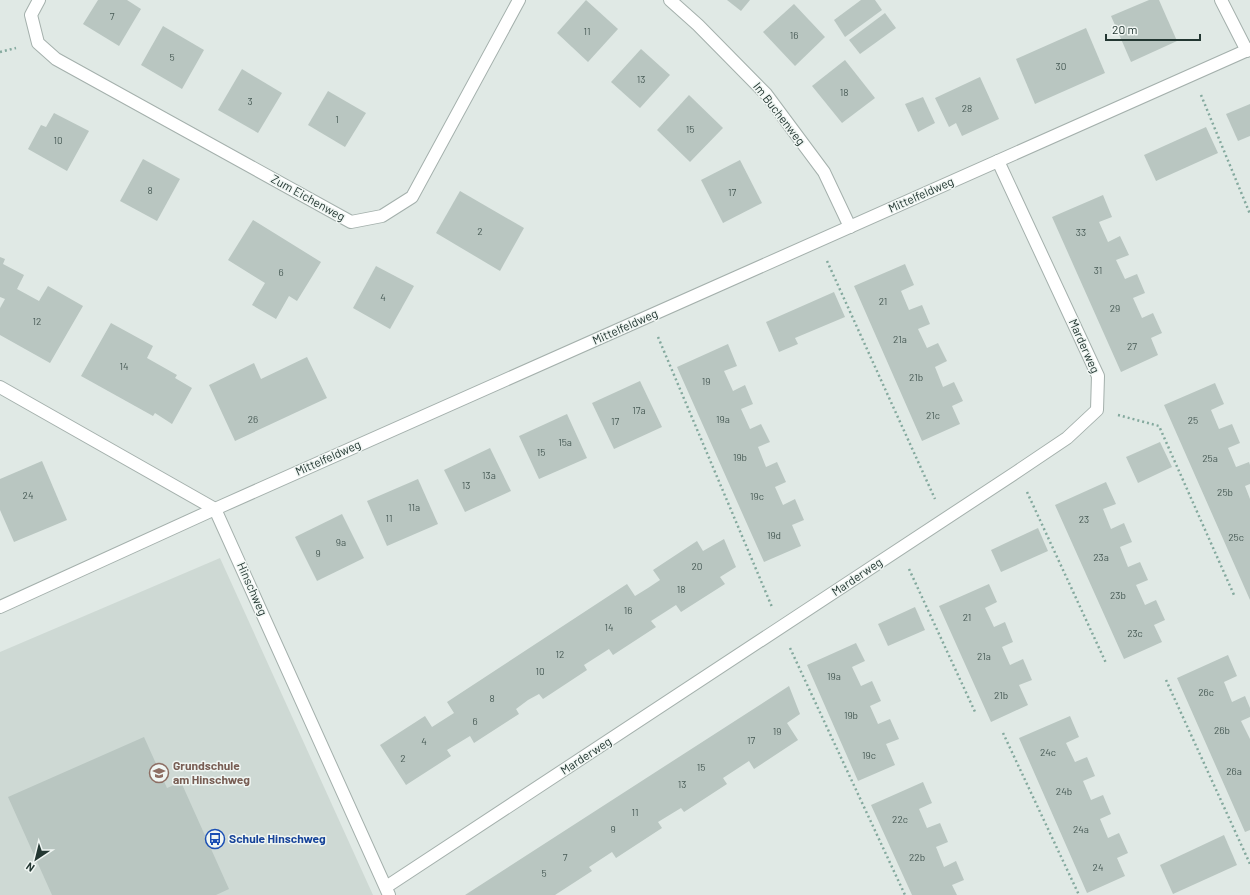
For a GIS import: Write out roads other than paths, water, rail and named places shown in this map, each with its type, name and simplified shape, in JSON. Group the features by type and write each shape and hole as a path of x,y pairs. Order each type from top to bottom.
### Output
{"street":[{"name":"Zum Eichenweg","path":"39,0 30,15 38,44 56,59 351,222 382,216 412,197 519,0"},
{"name":"Im Buchenweg","path":"670,0 698,25 766,94 824,172 850,227"},
{"path":"1221,0 1249,50"},
{"name":"Mittelfeldweg","path":"0,607 215,509 1249,50"},
{"name":"Marderweg","path":"387,891 1067,438 1097,410 1098,376 998,161"},
{"path":"0,387 215,509"},
{"name":"Hinschweg","path":"215,509 387,891"}],"place":[{"name":"Grundschule am Hinschweg","path":"159,773"},
{"name":"Schule Hinschweg","path":"215,839"}]}
